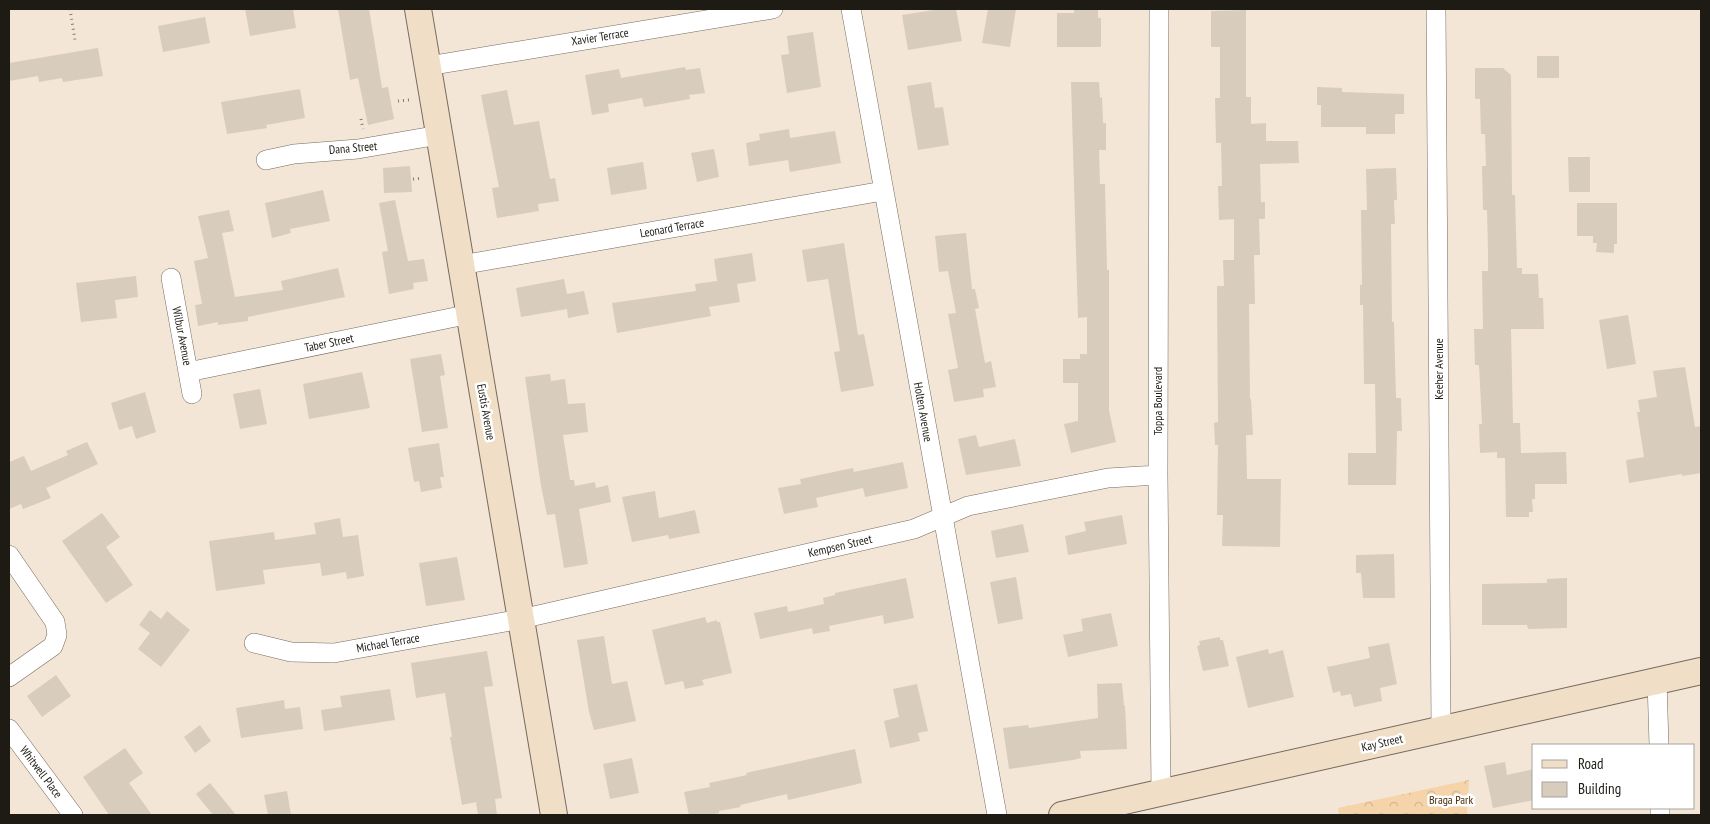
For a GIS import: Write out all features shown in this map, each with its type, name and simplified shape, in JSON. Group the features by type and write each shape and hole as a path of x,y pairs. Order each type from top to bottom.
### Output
{"street":[{"name":"Eustis Avenue","path":"418,9 554,815"},
{"name":"Xavier Terrace","path":"428,66 773,9"},
{"name":"Holten Avenue","path":"851,9 997,815"},
{"name":"Toppa Boulevard","path":"1159,9 1158,475 1162,793"},
{"name":"Keeher Avenue","path":"1436,9 1441,729"},
{"name":"Dana Street","path":"266,160 294,154 358,149 439,135"},
{"name":"Leonard Terrace","path":"461,265 883,191"},
{"name":"Wilbur Avenue","path":"171,278 192,394"},
{"name":"Taber Street","path":"188,372 470,314"},
{"name":"Kempsen Street","path":"521,619 914,529 968,506 1108,478 1158,475"},
{"path":"9,555 55,622 57,634 53,646 9,677"},
{"name":"Michael Terrace","path":"254,643 291,652 334,653 521,619"},
{"name":"Kay Street","path":"1062,815 1701,671"},
{"path":"1657,681 1659,744"},
{"name":"Whitwell Place","path":"9,729 73,815"}],"path":[{"path":"70,9 76,40"}],"green space":[{"name":"Braga Park","path":"1469,780 1467,815 1339,815 1338,808"}],"building":[{"path":"245,9 293,9 296,28 250,36"},
{"path":"338,9 369,9 382,88 388,87 394,119 368,125 358,78 350,80"},
{"path":"940,9 956,9 962,41 908,50 902,15"},
{"path":"988,9 1016,9 1010,47 982,43"},
{"path":"1074,9 1098,9 1098,18 1101,18 1101,47 1057,47 1057,13 1074,13"},
{"path":"1246,10 1246,97 1251,97 1251,124 1266,123 1266,141 1298,141 1299,163 1260,164 1261,202 1265,202 1265,219 1259,219 1260,255 1254,255 1255,304 1249,304 1250,399 1253,435 1246,435 1247,479 1281,479 1280,547 1222,546 1223,515 1217,515 1218,445 1215,445 1214,423 1218,422 1217,286 1224,286 1223,260 1234,260 1234,219 1219,220 1218,186 1222,186 1221,143 1216,143 1215,98 1220,98 1220,47 1211,47 1211,11"},
{"path":"205,17 210,43 163,52 158,26"},
{"path":"813,32 821,87 787,93 781,55 789,54 787,36"},
{"path":"98,48 103,76 63,82 62,78 39,82 38,76 9,81 9,63"},
{"path":"1537,56 1559,56 1559,78 1537,78"},
{"path":"685,67 686,70 700,68 705,93 689,95 690,99 644,107 642,98 608,104 609,112 592,115 585,75 619,69 621,78"},
{"path":"1475,68 1503,68 1511,75 1512,195 1515,195 1517,268 1522,268 1522,274 1538,274 1539,298 1543,298 1544,329 1511,329 1513,423 1520,423 1521,453 1566,452 1567,484 1535,484 1535,499 1532,499 1533,512 1529,512 1529,517 1506,517 1505,458 1497,458 1497,452 1480,453 1479,424 1482,424 1479,365 1475,365 1474,329 1483,329 1482,271 1488,271 1488,252 1487,210 1483,210 1482,166 1486,166 1485,134 1481,134 1480,99 1475,99"},
{"path":"931,82 935,108 943,107 949,145 918,150 907,86"},
{"path":"1071,82 1099,82 1100,98 1102,97 1103,123 1106,123 1106,150 1099,150 1100,184 1105,184 1107,270 1109,270 1109,411 1116,442 1071,453 1064,424 1078,421 1078,383 1063,383 1063,359 1080,359 1080,354 1087,354 1087,317 1078,318"},
{"path":"1317,87 1342,88 1342,92 1404,94 1404,114 1395,115 1395,134 1366,134 1366,127 1321,127 1321,105 1317,105"},
{"path":"300,89 305,118 266,125 267,128 227,134 221,102"},
{"path":"507,90 514,125 539,121 550,179 555,178 559,201 538,204 539,211 497,218 492,188 499,187 481,95"},
{"path":"789,129 790,138 835,131 841,163 790,172 788,160 749,166 746,143 760,140 759,134"},
{"path":"714,149 719,177 697,182 691,153"},
{"path":"1568,157 1590,157 1590,192 1569,192"},
{"path":"643,162 647,189 611,195 607,168"},
{"path":"410,166 412,192 384,193 383,168"},
{"path":"1396,168 1397,200 1394,200 1395,224 1391,224 1392,322 1394,322 1396,398 1401,398 1402,431 1397,431 1396,485 1348,485 1348,453 1376,453 1375,384 1364,384 1363,305 1360,305 1360,285 1362,285 1361,210 1367,210 1366,169"},
{"path":"323,190 330,221 290,229 291,233 272,238 265,203"},
{"path":"395,200 408,261 424,259 428,281 413,283 414,289 389,294 382,252 388,251 379,203"},
{"path":"1577,203 1617,203 1617,244 1614,244 1614,253 1596,252 1597,243 1593,243 1593,236 1577,236"},
{"path":"229,210 234,231 222,233 235,297 283,290 281,281 338,268 345,297 248,317 248,321 218,325 218,322 198,326 195,305 202,304 194,261 208,258 198,216"},
{"path":"966,233 972,289 975,289 979,308 975,309 985,363 991,361 996,387 983,389 984,397 954,402 948,370 958,368 948,314 956,313 948,271 939,272 935,236"},
{"path":"844,243 858,335 864,334 874,386 841,392 834,352 840,351 828,279 807,282 802,250"},
{"path":"752,253 756,281 737,284 740,302 709,307 711,316 617,333 612,303 696,291 695,284 717,281 714,259"},
{"path":"136,276 138,297 115,300 117,318 81,322 76,283"},
{"path":"564,279 567,294 584,291 589,314 568,318 567,309 521,317 516,288"},
{"path":"1628,315 1636,364 1607,369 1599,320"},
{"path":"441,354 445,375 440,376 448,428 422,432 410,359"},
{"path":"1685,367 1695,427 1701,426 1701,473 1682,476 1682,474 1629,483 1626,460 1644,457 1637,412 1640,412 1638,400 1657,397 1653,371"},
{"path":"362,372 370,408 309,419 303,384"},
{"path":"550,374 551,381 565,379 568,404 585,403 588,432 563,435 570,480 574,480 575,486 595,482 596,488 608,485 611,502 579,509 588,564 564,568 555,514 547,515 541,486 525,377"},
{"path":"260,389 267,424 240,429 233,394"},
{"path":"145,392 156,432 136,439 132,426 119,430 111,403"},
{"path":"976,435 979,447 1015,439 1021,466 966,475 958,439"},
{"path":"87,442 98,464 46,488 51,498 23,509 21,504 9,509 9,462 24,456 31,471 68,455 66,451"},
{"path":"439,443 444,477 440,477 442,488 421,492 419,481 414,482 408,448"},
{"path":"903,462 908,488 865,497 863,488 816,498 818,507 784,514 778,488 801,484 800,479 853,468 854,472"},
{"path":"655,491 659,518 695,510 700,533 669,539 668,535 632,542 622,497"},
{"path":"102,513 120,537 106,547 133,585 106,603 62,541"},
{"path":"1122,515 1127,544 1068,555 1065,536 1086,531 1084,522"},
{"path":"340,518 343,537 358,535 364,576 347,579 346,572 322,576 320,563 263,570 265,584 216,591 209,541 274,532 275,540 316,534 314,523"},
{"path":"1023,524 1029,552 996,558 991,531"},
{"path":"1394,554 1395,598 1363,598 1361,573 1356,573 1356,555"},
{"path":"457,557 465,600 426,606 419,563"},
{"path":"1016,577 1023,619 998,624 990,582"},
{"path":"906,578 914,618 884,624 883,615 829,626 830,631 813,634 812,628 760,639 754,613 787,606 788,612 824,604 823,598 835,595 835,593"},
{"path":"1567,578 1567,628 1528,629 1527,625 1482,625 1482,584 1547,583 1547,579"},
{"path":"150,610 161,619 167,611 190,630 161,667 138,649 150,633 139,625"},
{"path":"1111,613 1118,646 1068,657 1063,635 1083,631 1081,619"},
{"path":"705,617 707,623 717,620 717,622 720,622 732,673 702,680 704,685 685,689 683,681 665,685 652,630"},
{"path":"604,636 612,684 627,681 636,721 594,730 589,712 577,640"},
{"path":"1220,637 1220,640 1223,640 1229,666 1203,671 1197,646 1200,645 1199,641"},
{"path":"1389,643 1397,684 1380,688 1382,701 1354,707 1351,694 1341,696 1340,691 1333,693 1327,667 1370,658 1368,647"},
{"path":"1268,649 1269,654 1283,650 1294,697 1248,708 1236,657"},
{"path":"487,651 493,686 484,687 502,798 495,799 497,815 478,815 476,802 462,805 450,737 452,737 445,693 416,698 411,663"},
{"path":"56,675 71,696 42,717 27,696"},
{"path":"1122,683 1127,749 1080,751 1081,758 1009,769 1003,728 1028,725 1029,728 1098,718 1097,684"},
{"path":"917,684 928,731 918,733 920,741 890,748 884,721 899,717 893,689"},
{"path":"390,689 395,720 324,731 321,710 342,707 340,696"},
{"path":"284,700 285,709 300,707 303,729 241,738 236,708"},
{"path":"200,725 211,741 195,753 184,737"},
{"path":"125,748 143,773 129,783 152,815 109,815 83,777"},
{"path":"855,749 862,783 788,800 787,794 740,805 741,807 719,811 719,813 711,815 689,815 684,792 710,787 709,783 747,775 746,773"},
{"path":"632,758 639,793 610,799 603,764"},
{"path":"1505,762 1507,775 1532,769 1532,800 1493,808 1484,766"},
{"path":"210,783 236,815 213,815 196,794"},
{"path":"287,791 291,815 268,815 264,795"}]}
